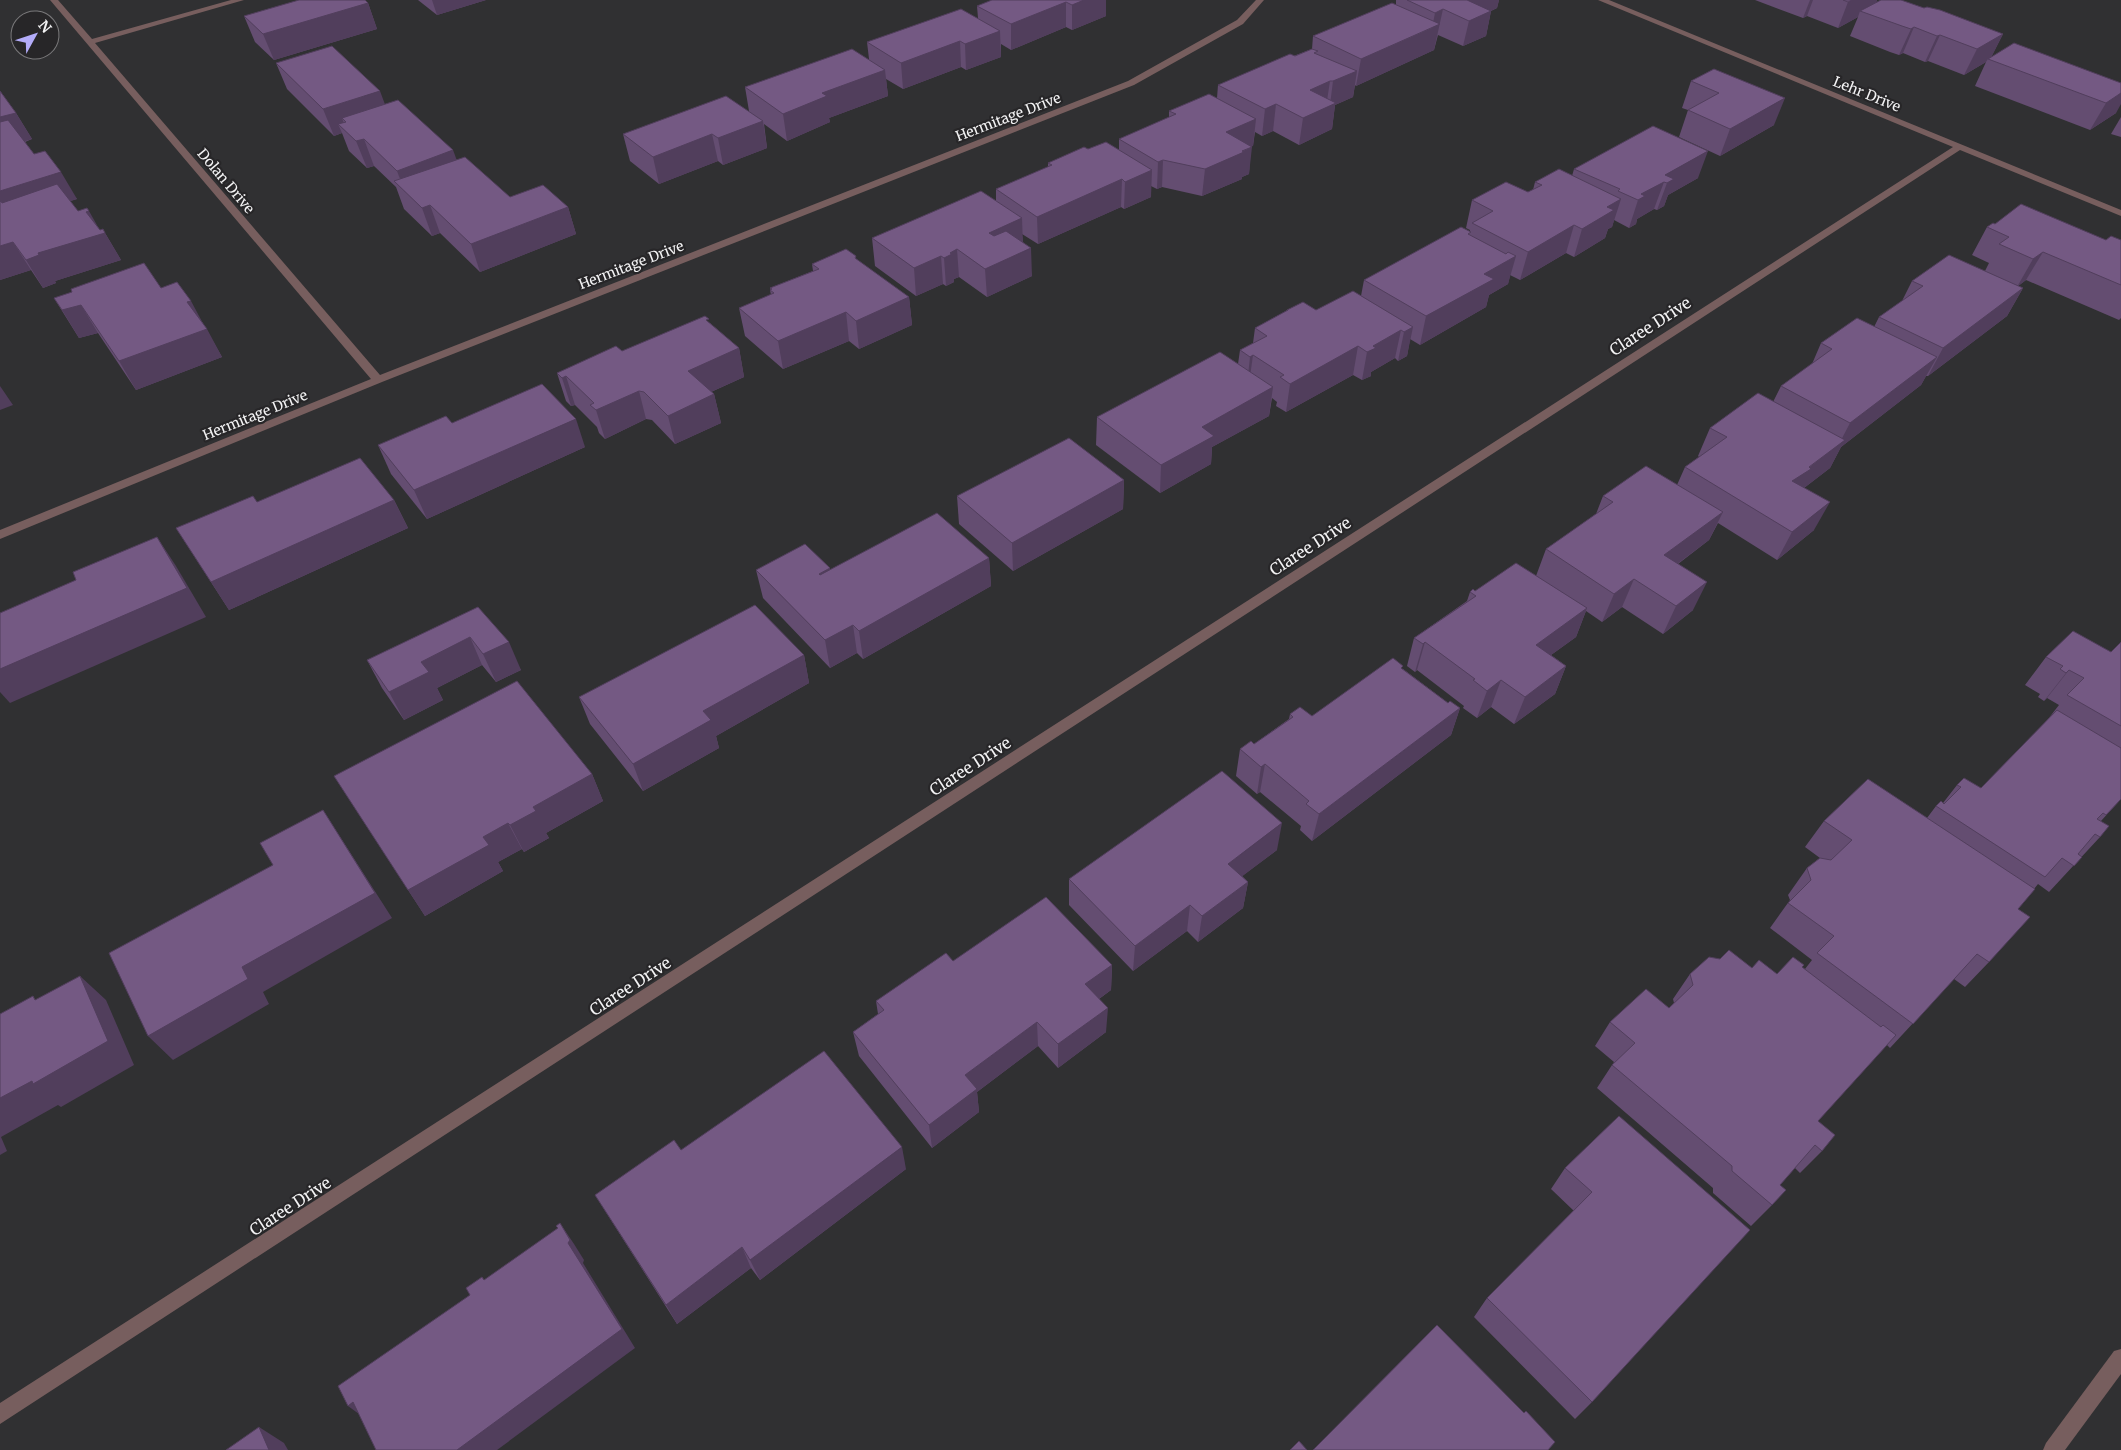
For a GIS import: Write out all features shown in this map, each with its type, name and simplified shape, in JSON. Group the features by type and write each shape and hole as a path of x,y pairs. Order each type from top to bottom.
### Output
{"street":[{"name":"Dolan Drive","path":"54,0 378,380"},
{"path":"90,42 240,0"},
{"name":"Hermitage Drive","path":"0,536 378,380 1132,83 1240,22 1260,0"},
{"name":"Lehr Drive","path":"1602,0 2121,213"},
{"name":"Claree Drive","path":"0,1414 1959,147"},
{"path":"2052,1450 2121,1358"}],"building":[{"path":"299,0 365,0 368,3 263,34 244,16"},
{"path":"992,0 1084,0 1072,5 1066,2 1011,24 977,6"},
{"path":"1407,0 1467,0 1491,11 1469,21 1443,9 1435,13"},
{"path":"1881,0 1901,0 1924,8 1940,10 2003,34 1977,49 1940,35 1937,36 1914,27 1911,29 1860,11"},
{"path":"1392,3 1440,24 1361,59 1313,36"},
{"path":"961,9 1000,31 965,44 960,41 901,63 867,42"},
{"path":"2014,43 2121,83 2121,93 2106,103 1988,59"},
{"path":"332,46 380,91 323,109 276,63"},
{"path":"852,49 885,70 822,93 827,96 783,114 745,87"},
{"path":"1312,49 1318,51 1314,53 1357,71 1310,90 1336,103 1303,118 1276,104 1265,109 1218,85 1290,54 1295,56"},
{"path":"1714,69 1785,98 1730,129 1688,110 1719,93 1691,81"},
{"path":"0,91 16,113 0,117"},
{"path":"1209,94 1256,119 1226,132 1252,147 1205,169 1163,160 1158,162 1119,139 1176,114 1169,111"},
{"path":"726,96 763,121 718,138 712,134 653,157 623,134"},
{"path":"398,100 453,150 397,171 364,139 356,141 338,124 346,122 342,118"},
{"path":"8,120 34,154 45,151 61,172 0,191 0,122"},
{"path":"1653,126 1708,151 1665,175 1674,179 1641,194 1645,196 1638,200 1618,191 1620,189 1574,169"},
{"path":"1106,142 1152,170 1125,182 1122,179 1037,217 996,189 1052,165 1048,163 1084,147 1088,149"},
{"path":"465,157 510,197 543,185 568,207 471,244 430,205 422,208 394,181"},
{"path":"1559,169 1621,199 1607,207 1614,210 1582,229 1574,225 1528,252 1472,223 1493,211 1472,200 1506,182 1528,192 1542,185 1535,182"},
{"path":"57,184 78,211 87,208 89,211 86,212 100,230 103,229 105,233 38,253 39,255 26,260 13,242 0,246 0,202 2,203"},
{"path":"981,191 1022,218 989,233 994,236 1006,231 1031,248 985,269 957,249 944,258 941,256 914,268 872,238"},
{"path":"2021,204 2106,240 2111,236 2121,240 2121,285 2043,252 2033,259 1999,244 2009,237 1987,227 1993,223 1995,224"},
{"path":"1461,227 1471,232 1468,234 1506,254 1508,252 1516,256 1484,274 1494,279 1426,316 1364,280"},
{"path":"846,249 856,256 855,258 909,297 856,321 846,312 778,341 739,308 774,293 770,288 819,269 812,264"},
{"path":"1949,255 2023,288 1943,348 1879,317 1923,286 1912,281"},
{"path":"144,263 161,288 177,282 191,301 187,302 207,329 119,361 81,305 62,310 54,298 72,292 71,289"},
{"path":"1353,291 1413,327 1404,332 1401,330 1373,346 1376,348 1367,352 1358,346 1290,384 1280,377 1284,375 1253,355 1250,357 1240,350 1267,336 1255,328 1287,310 1303,302 1316,310"},
{"path":"705,316 709,319 706,320 739,348 688,371 714,394 668,416 644,392 639,391 596,410 590,405 594,403 566,376 562,378 557,373 616,346 622,351"},
{"path":"1857,318 1937,357 1850,423 1781,386 1832,349 1821,343"},
{"path":"1220,352 1273,387 1202,427 1214,436 1161,465 1097,417"},
{"path":"542,384 576,419 414,490 378,445 446,416 452,423"},
{"path":"1758,393 1845,440 1809,467 1811,469 1792,481 1830,502 1792,532 1685,467 1727,437 1710,428"},
{"path":"1069,438 1124,480 1012,543 957,496"},
{"path":"360,458 394,500 211,582 176,528 253,496 257,502"},
{"path":"1646,466 1723,512 1664,555 1707,582 1676,606 1634,579 1614,594 1546,549 1613,502 1603,496"},
{"path":"937,513 989,558 859,631 853,625 825,640 756,570 805,544 830,568 820,575"},
{"path":"157,537 187,588 0,669 0,613 76,580 73,572"},
{"path":"1516,563 1587,608 1536,645 1566,666 1525,697 1501,680 1487,691 1473,680 1475,679 1425,642 1423,644 1414,638 1476,596 1470,592 1473,589 1475,591"},
{"path":"755,605 804,655 703,711 711,720 633,764 579,697"},
{"path":"478,607 509,642 483,654 470,637 421,662 429,672 389,692 367,660"},
{"path":"2073,631 2111,652 2121,642 2121,726 2067,695 2084,678 2069,670 2066,673 2060,669 2063,666 2046,657"},
{"path":"1393,658 1403,666 1401,668 1448,703 1450,701 1460,708 1319,814 1306,804 1309,801 1265,764 1261,767 1240,749 1251,741 1254,744 1293,717 1290,714 1300,707 1312,716"},
{"path":"517,681 592,774 533,807 536,811 510,825 508,823 483,837 489,845 408,890 334,776"},
{"path":"2057,710 2121,748 2121,799 2106,815 2103,813 2097,819 2109,826 2100,837 2095,834 2078,854 2082,857 2074,866 2062,858 2045,877 1936,806 1941,801 1944,804 1961,787 1957,785 1964,778 1981,788"},
{"path":"1222,771 1282,823 1228,864 1248,882 1202,916 1190,905 1135,946 1069,879"},
{"path":"1868,779 2035,889 2018,909 2030,917 1989,962 1977,954 1913,1024 1817,953 1834,936 1788,903 1811,880 1807,868 1820,858 1831,860 1852,840 1824,821"},
{"path":"323,810 375,893 242,967 248,979 148,1036 109,953 273,865 260,843"},
{"path":"1046,897 1112,965 1085,984 1108,1008 1058,1044 1037,1022 965,1075 977,1089 929,1125 853,1032 884,1010 876,1001 946,953 953,961"},
{"path":"1729,950 1752,968 1759,960 1777,974 1793,957 1804,965 1802,967 1881,1027 1883,1025 1896,1035 1818,1121 1835,1135 1822,1151 1815,1145 1780,1185 1786,1190 1772,1205 1732,1171 1732,1166 1612,1065 1635,1043 1610,1022 1646,989 1669,1008 1693,985 1690,974 1709,957 1720,959"},
{"path":"80,976 108,1041 33,1084 32,1081 0,1098 0,1014 33,996 35,1000"},
{"path":"824,1051 902,1147 750,1260 742,1247 666,1305 595,1195 674,1140 681,1150"},
{"path":"1619,1116 1750,1230 1592,1402 1487,1298 1592,1192 1565,1168"},
{"path":"560,1223 570,1240 568,1243 622,1329 457,1450 376,1450 353,1402 348,1406 338,1386 470,1295 466,1288 482,1277 484,1280 558,1228 556,1226"},
{"path":"1437,1325 1524,1413 1526,1411 1555,1442 1548,1450 1313,1450"},
{"path":"259,1427 269,1450 226,1450"},
{"path":"1299,1441 1307,1450 1290,1450"}]}
